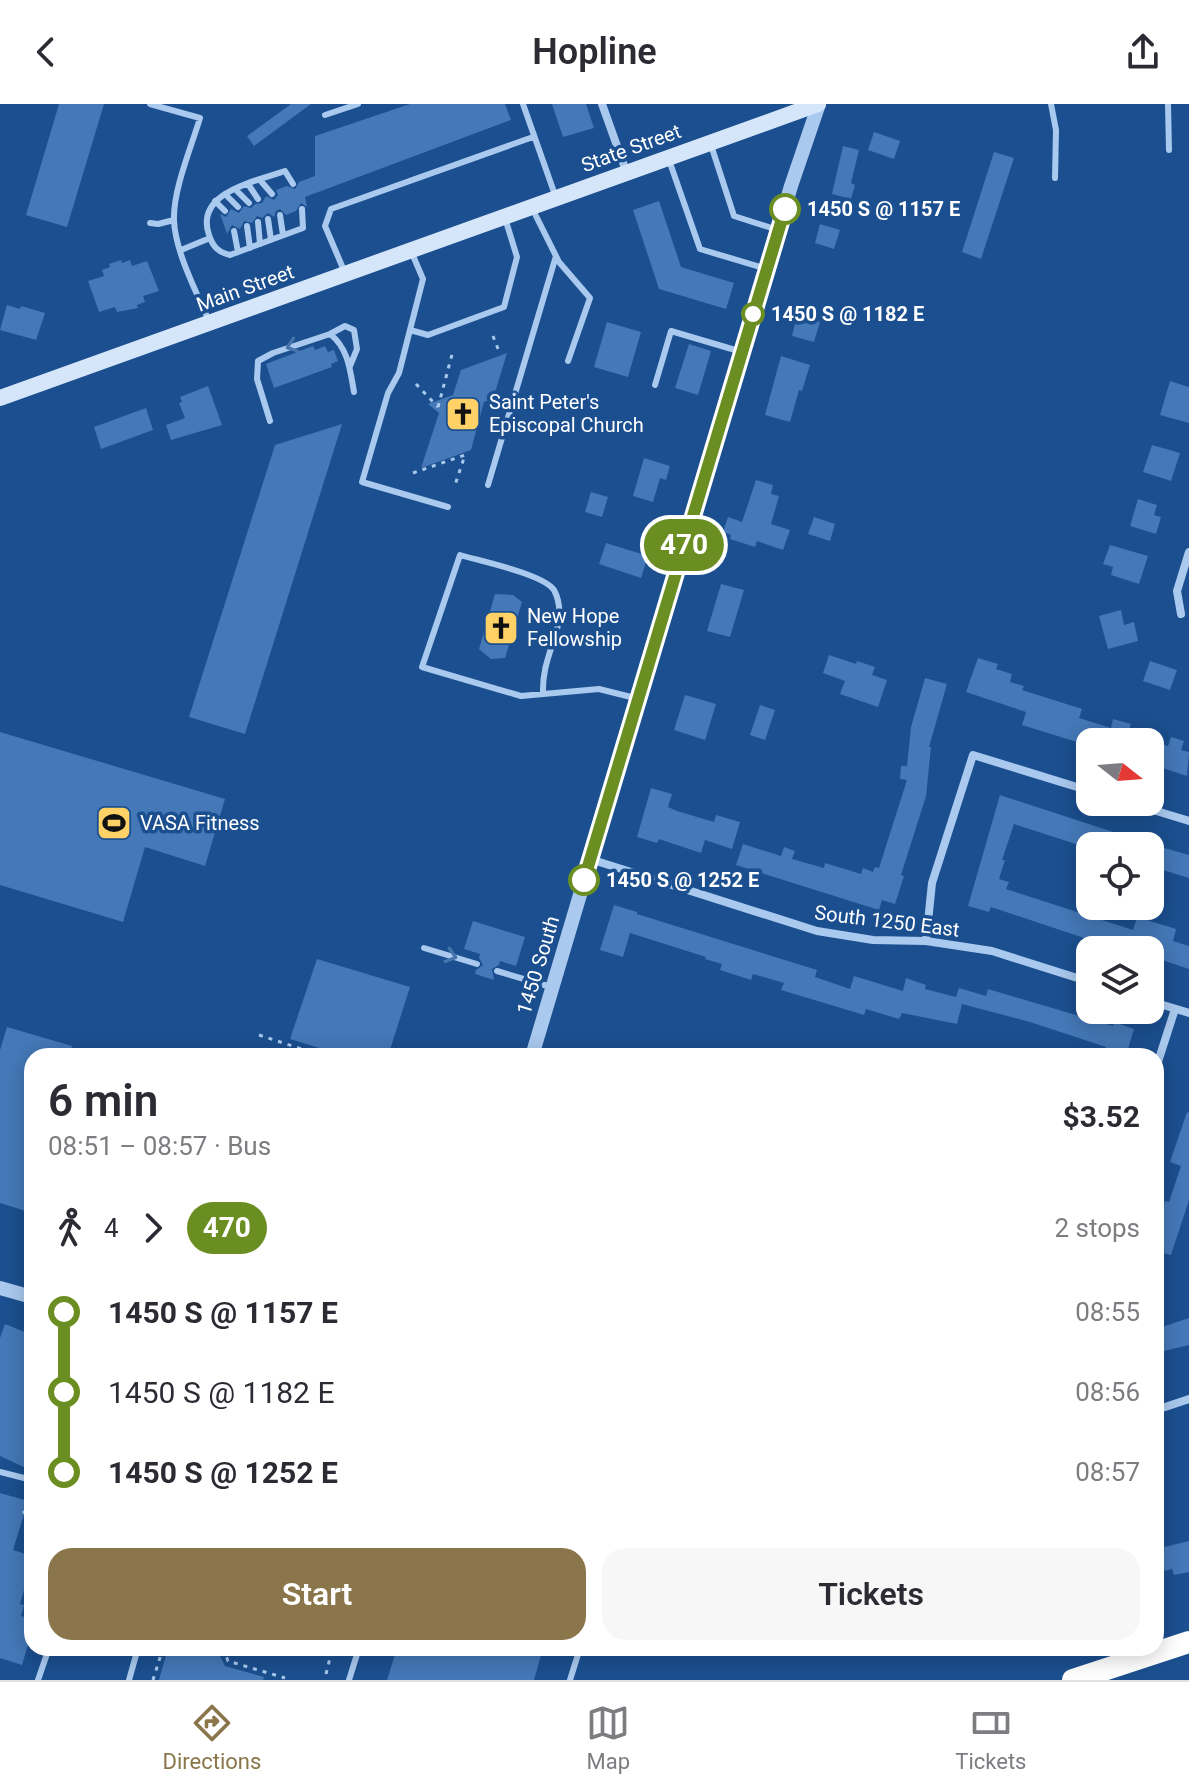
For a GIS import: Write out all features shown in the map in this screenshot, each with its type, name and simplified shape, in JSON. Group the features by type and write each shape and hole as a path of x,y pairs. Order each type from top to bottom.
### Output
{"highway":[{"path":"1164,1650 1189,1642"},
{"path":"1073,1680 1146,1656"}],"main road":[{"name":"State Street","path":"505,218 626,171 818,104"},
{"name":"Main Street","path":"0,398 505,218"}],"street":[{"path":"602,104 626,171"},
{"name":"1450 South","path":"534,1048 818,104"},
{"path":"1181,614 1177,591 1189,552"},
{"path":"926,941 932,883 973,755 1076,787"},
{"path":"1164,813 1189,821"},
{"name":"South 1250 East","path":"590,859 817,931 873,940 926,941 992,951 1076,978"},
{"path":"1164,1005 1189,1013"},
{"path":"1162,1048 1175,1009"},
{"path":"0,1288 24,1295"},
{"path":"1164,1407 1189,1399"}],"lane":[{"path":"150,104 200,118 174,220 181,250 210,323"},
{"path":"325,115 358,104"},
{"path":"523,104 556,197"},
{"path":"1051,104 1056,130 1055,178"},
{"path":"1168,104 1169,150"},
{"path":"345,273 325,226 331,209 533,137"},
{"path":"710,141 734,216 778,231"},
{"path":"668,156 700,249 767,269"},
{"path":"293,184 285,171 225,194 215,201 207,213 206,225 210,238 221,253 230,255 303,228 302,209"},
{"path":"260,180 272,194"},
{"path":"248,184 258,199"},
{"path":"235,189 249,203"},
{"path":"225,194 238,207"},
{"path":"215,201 225,211"},
{"path":"531,207 556,256 590,298 568,361"},
{"path":"280,215 283,235"},
{"path":"410,330 428,335 504,307 517,257 505,218"},
{"path":"268,219 271,240"},
{"path":"150,223 174,220"},
{"path":"258,222 260,244"},
{"path":"247,226 250,248"},
{"path":"234,231 238,252"},
{"path":"181,250 210,238"},
{"path":"411,251 423,279 399,373 388,393 362,482 448,507"},
{"path":"488,485 556,256"},
{"path":"270,421 257,379 258,361 345,326 354,330 357,349 350,366"},
{"path":"655,385 671,331 742,352"},
{"path":"330,334 341,342 350,366 354,392"},
{"path":"543,694 542,674 559,620 559,606 553,589 541,580 460,555 422,667 521,696 599,689 639,699"},
{"path":"424,948 477,964"},
{"path":"497,971 552,988"},
{"path":"0,1472 24,1478"},
{"path":"38,1680 46,1656"},
{"path":"129,1680 136,1656"},
{"path":"349,1680 356,1656"},
{"path":"570,1680 578,1656"}],"path":[{"path":"493,336 500,354"},
{"path":"416,384 438,407 453,351"},
{"path":"413,473 465,455 455,485"},
{"path":"259,1035 299,1048"},
{"path":"153,1680 160,1656"},
{"path":"226,1656 228,1661 285,1678"},
{"path":"326,1674 330,1656"}],"building":[{"path":"59,104 104,104 67,227 26,215"},
{"path":"291,104 311,104 254,146 247,136"},
{"path":"410,104 505,104 511,120 305,197 307,207 301,203 296,211 286,215 280,209 274,217 268,213 262,218 257,216 252,223 244,221 240,229 232,225 227,234 220,214 226,217 231,209 239,213 244,206 251,208 262,203 266,196 274,200 278,195 276,190 287,186 295,189 299,182 315,176 315,136"},
{"path":"552,104 586,104 594,128 563,137"},
{"path":"874,132 900,141 894,159 868,150"},
{"path":"843,146 859,150 851,183 855,185 851,199 832,194"},
{"path":"994,152 1014,158 981,259 962,252"},
{"path":"659,201 681,267 734,283 726,309 659,289 633,210"},
{"path":"820,224 840,230 834,249 815,243"},
{"path":"121,260 122,263 130,260 132,266 147,261 159,291 143,296 145,302 137,305 138,308 117,312 115,307 99,312 88,281 104,276 102,270"},
{"path":"7,305 45,313 36,340 0,330"},
{"path":"801,317 820,322 814,342 792,336 795,324 799,325"},
{"path":"607,322 641,332 628,377 594,367"},
{"path":"689,344 711,351 698,395 675,388"},
{"path":"313,346 315,350 325,346 328,352 334,350 338,361 331,364 332,367 274,388 266,364"},
{"path":"507,353 493,399 484,402 471,450 421,468 439,413 428,404 453,395 461,370"},
{"path":"781,356 810,365 790,422 765,415"},
{"path":"1170,381 1189,387 1189,423 1160,415"},
{"path":"208,386 222,425 171,440 166,425 185,418 180,397"},
{"path":"146,408 153,430 101,449 94,427"},
{"path":"342,424 245,734 189,717 275,445"},
{"path":"1152,445 1180,453 1171,481 1143,472"},
{"path":"644,458 670,466 666,480 660,478 653,502 633,496"},
{"path":"756,480 773,485 771,494 779,496 771,524 790,530 783,550 757,541 755,547 730,539 731,535 723,532 728,517 742,522"},
{"path":"591,492 608,497 602,517 585,512"},
{"path":"1138,499 1157,505 1154,515 1161,517 1156,534 1130,526"},
{"path":"814,517 835,524 830,541 808,534"},
{"path":"606,543 648,556 641,578 599,564"},
{"path":"1110,545 1148,556 1139,584 1111,575 1113,567 1103,564"},
{"path":"721,584 744,590 730,637 707,631"},
{"path":"495,594 513,595 522,602 505,658 491,659 479,649"},
{"path":"1121,610 1124,625 1134,622 1138,641 1108,649 1099,616"},
{"path":"829,655 875,667 872,675 887,680 878,707 840,694 845,681 823,673"},
{"path":"978,658 998,664 996,669 1012,674 1010,682 1024,686 1022,690 1082,709 1079,718 1111,728 1076,728 1076,742 1022,725 1026,712 966,692"},
{"path":"1150,661 1177,670 1170,690 1143,681"},
{"path":"925,678 947,684 929,747 926,796 895,904 882,900 879,910 736,865 743,844 781,856 784,847 795,851 792,859 824,868 825,863 861,874 863,868 873,872 875,867 879,868 907,780 900,779 901,766 907,766 911,727"},
{"path":"685,695 716,704 705,740 674,730"},
{"path":"760,705 775,710 765,740 750,735"},
{"path":"1113,719 1131,724 1130,728 1111,728"},
{"name":"VASA Fitness","path":"0,732 225,799 205,866 145,847 123,922 0,885"},
{"path":"1171,737 1184,741 1181,750 1189,752 1187,776 1164,769 1164,745 1168,746"},
{"path":"651,788 672,794 668,807 677,811 714,822 716,815 740,822 732,849 705,840 701,853 659,839 657,843 637,837"},
{"path":"1000,795 1113,832 1076,832 1076,844 1014,824 999,879 1009,882 1006,889 1076,912 1076,920 1102,920 1133,930 1136,920 1147,920 1176,929 1173,941 1189,946 1189,969 1164,961 1164,936 1078,936 991,907 989,912 968,906"},
{"path":"1164,848 1189,855 1189,878 1164,870"},
{"path":"614,905 817,970 815,977 850,989 854,976 903,991 906,978 926,985 925,989 956,997 959,988 986,996 988,989 1076,1015 1076,1024 1120,1024 1134,1029 1128,1048 1106,1048 1030,1022 962,1004 957,1024 902,1013 899,1019 866,1009 864,1015 781,990 784,983 753,974 751,980 720,970 722,964 706,957 630,933 623,957 600,950"},
{"path":"473,921 525,937 516,966 500,961 492,969 494,980 475,974 483,965 480,954 464,949"},
{"path":"317,959 410,987 391,1048 319,1048 290,1039"},
{"path":"7,1027 72,1046 24,1048 24,1210 0,1203 0,1050"},
{"path":"1187,1112 1189,1200 1171,1255 1164,1253 1164,1204 1165,1201 1169,1202 1181,1166 1170,1162"},
{"path":"1189,1318 1189,1345 1164,1351 1164,1326"},
{"path":"5,1324 24,1332 24,1467 0,1456 0,1338"},
{"path":"0,1493 24,1500 24,1514 13,1550 24,1553 24,1590 20,1604 24,1605 21,1616 24,1617 25,1656 22,1665 0,1658"},
{"path":"1189,1541 1189,1572 1174,1575 1172,1569 1164,1571 1164,1547"},
{"path":"166,1656 220,1656 225,1666 264,1677 263,1680 159,1680"},
{"path":"394,1656 541,1656 534,1680 387,1680"}],"bus line":[{"name":"470","path":"584,880 785,209"}],"place":[{"name":"1450 S @ 1157 E","path":"785,209"},
{"name":"1450 S @ 1182 E","path":"753,314"},
{"name":"Saint Peter's Episcopal Church","path":"463,414"},
{"name":"New Hope Fellowship","path":"501,628"},
{"name":"VASA Fitness","path":"114,823"},
{"name":"1450 S @ 1252 E","path":"584,880"}]}
